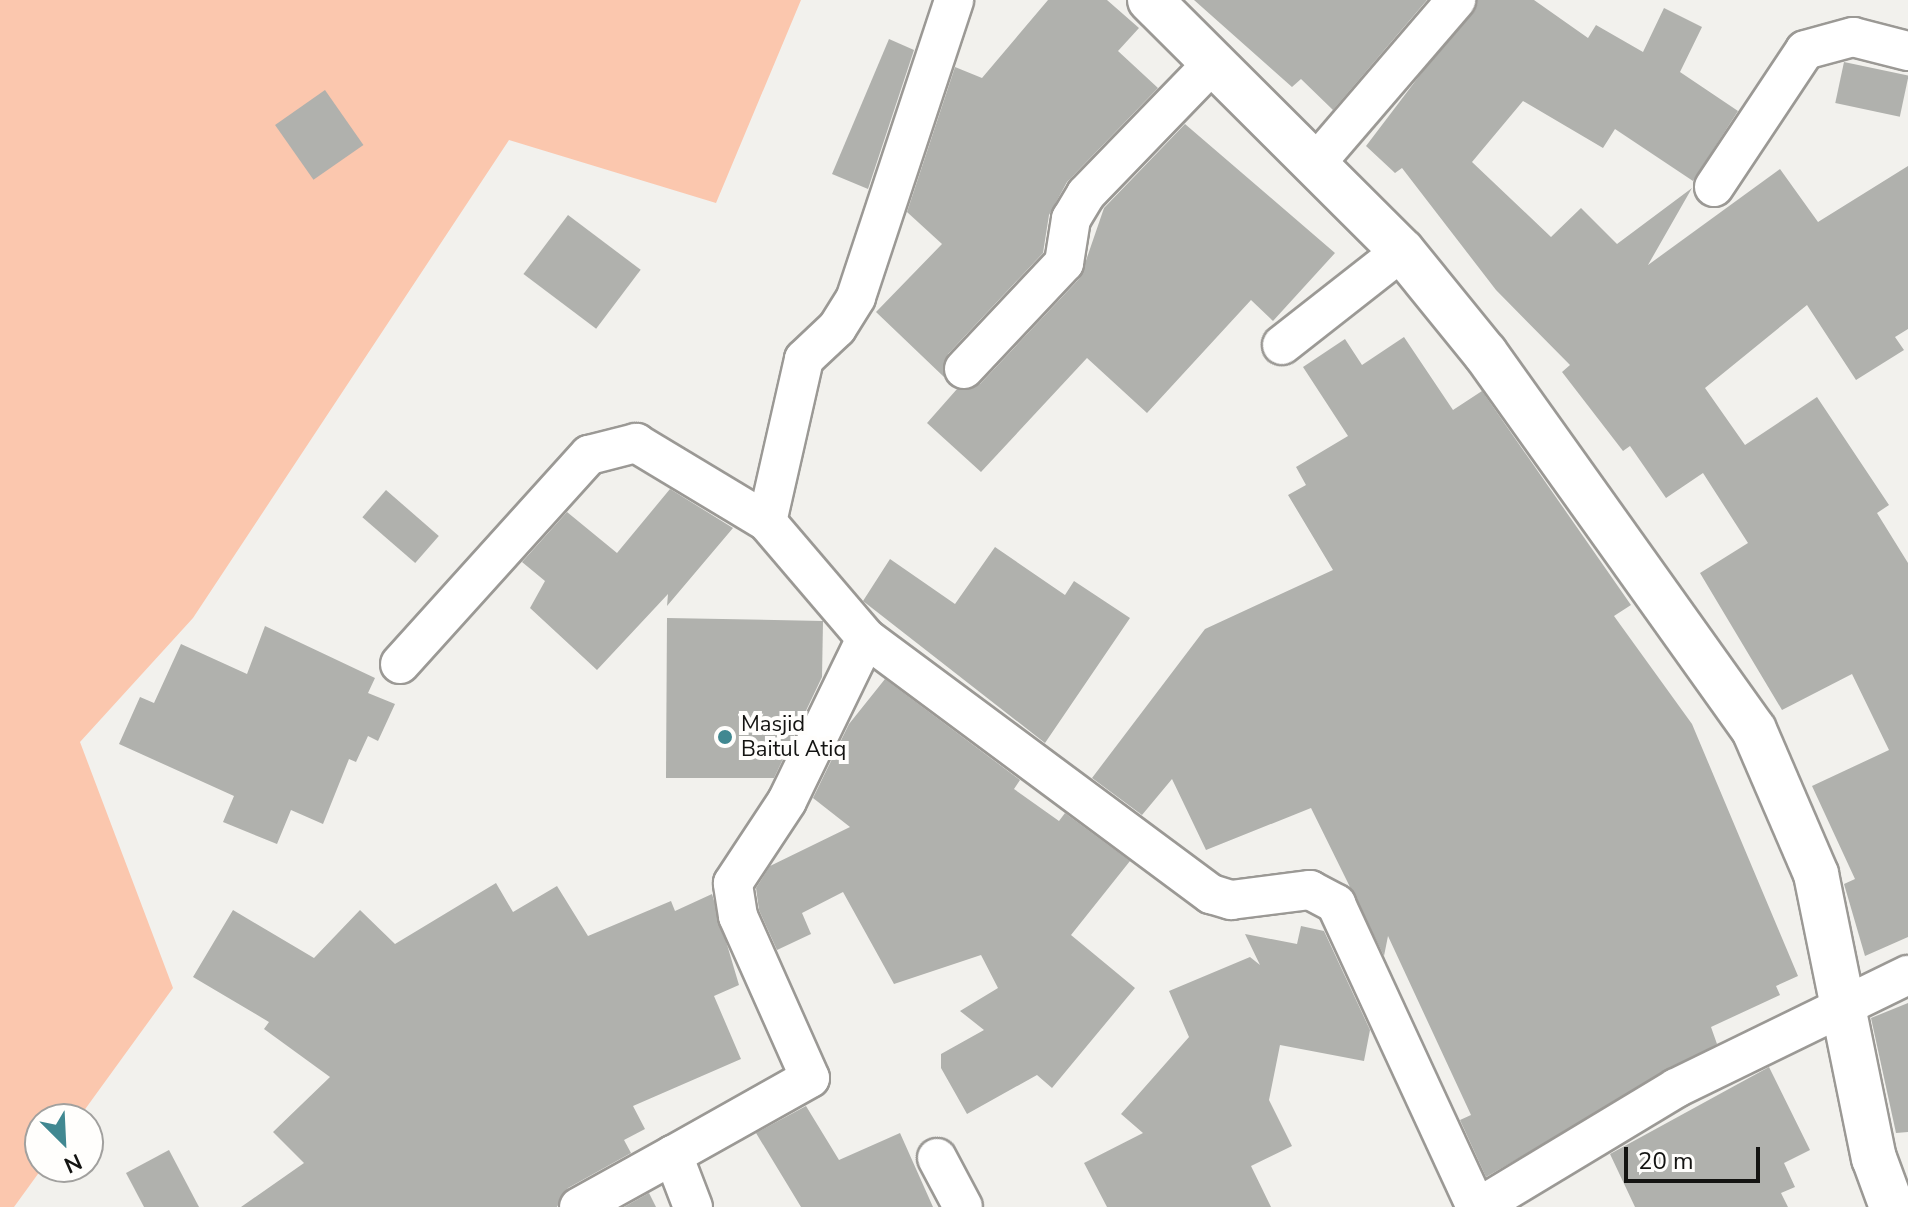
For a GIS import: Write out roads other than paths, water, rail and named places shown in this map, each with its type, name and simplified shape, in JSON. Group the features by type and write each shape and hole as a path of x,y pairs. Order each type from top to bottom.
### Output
{"street":[{"path":"767,522 804,359 837,328 856,297 954,0"},
{"path":"1150,0 1215,61 1402,251 1485,353 1754,730 1816,874 1846,1003 1874,1158 1892,1207"},
{"path":"1316,163 1456,0"},
{"path":"1714,187 1805,50 1853,37 1908,51"},
{"path":"964,369 1064,263 1071,219 1086,194 1215,61"},
{"path":"1282,345 1402,251"},
{"path":"400,664 589,455 613,445 636,443 767,522 866,638 1211,894 1231,900 1310,890 1336,904 1477,1207 1676,1088 1908,975"},
{"path":"579,1207 810,1078 738,916 733,883 787,801 866,638"},
{"path":"673,1155 693,1207"},
{"path":"937,1158 963,1207"}],"place":[{"name":"Masjid Baitul Atiq","path":"725,737"}]}
